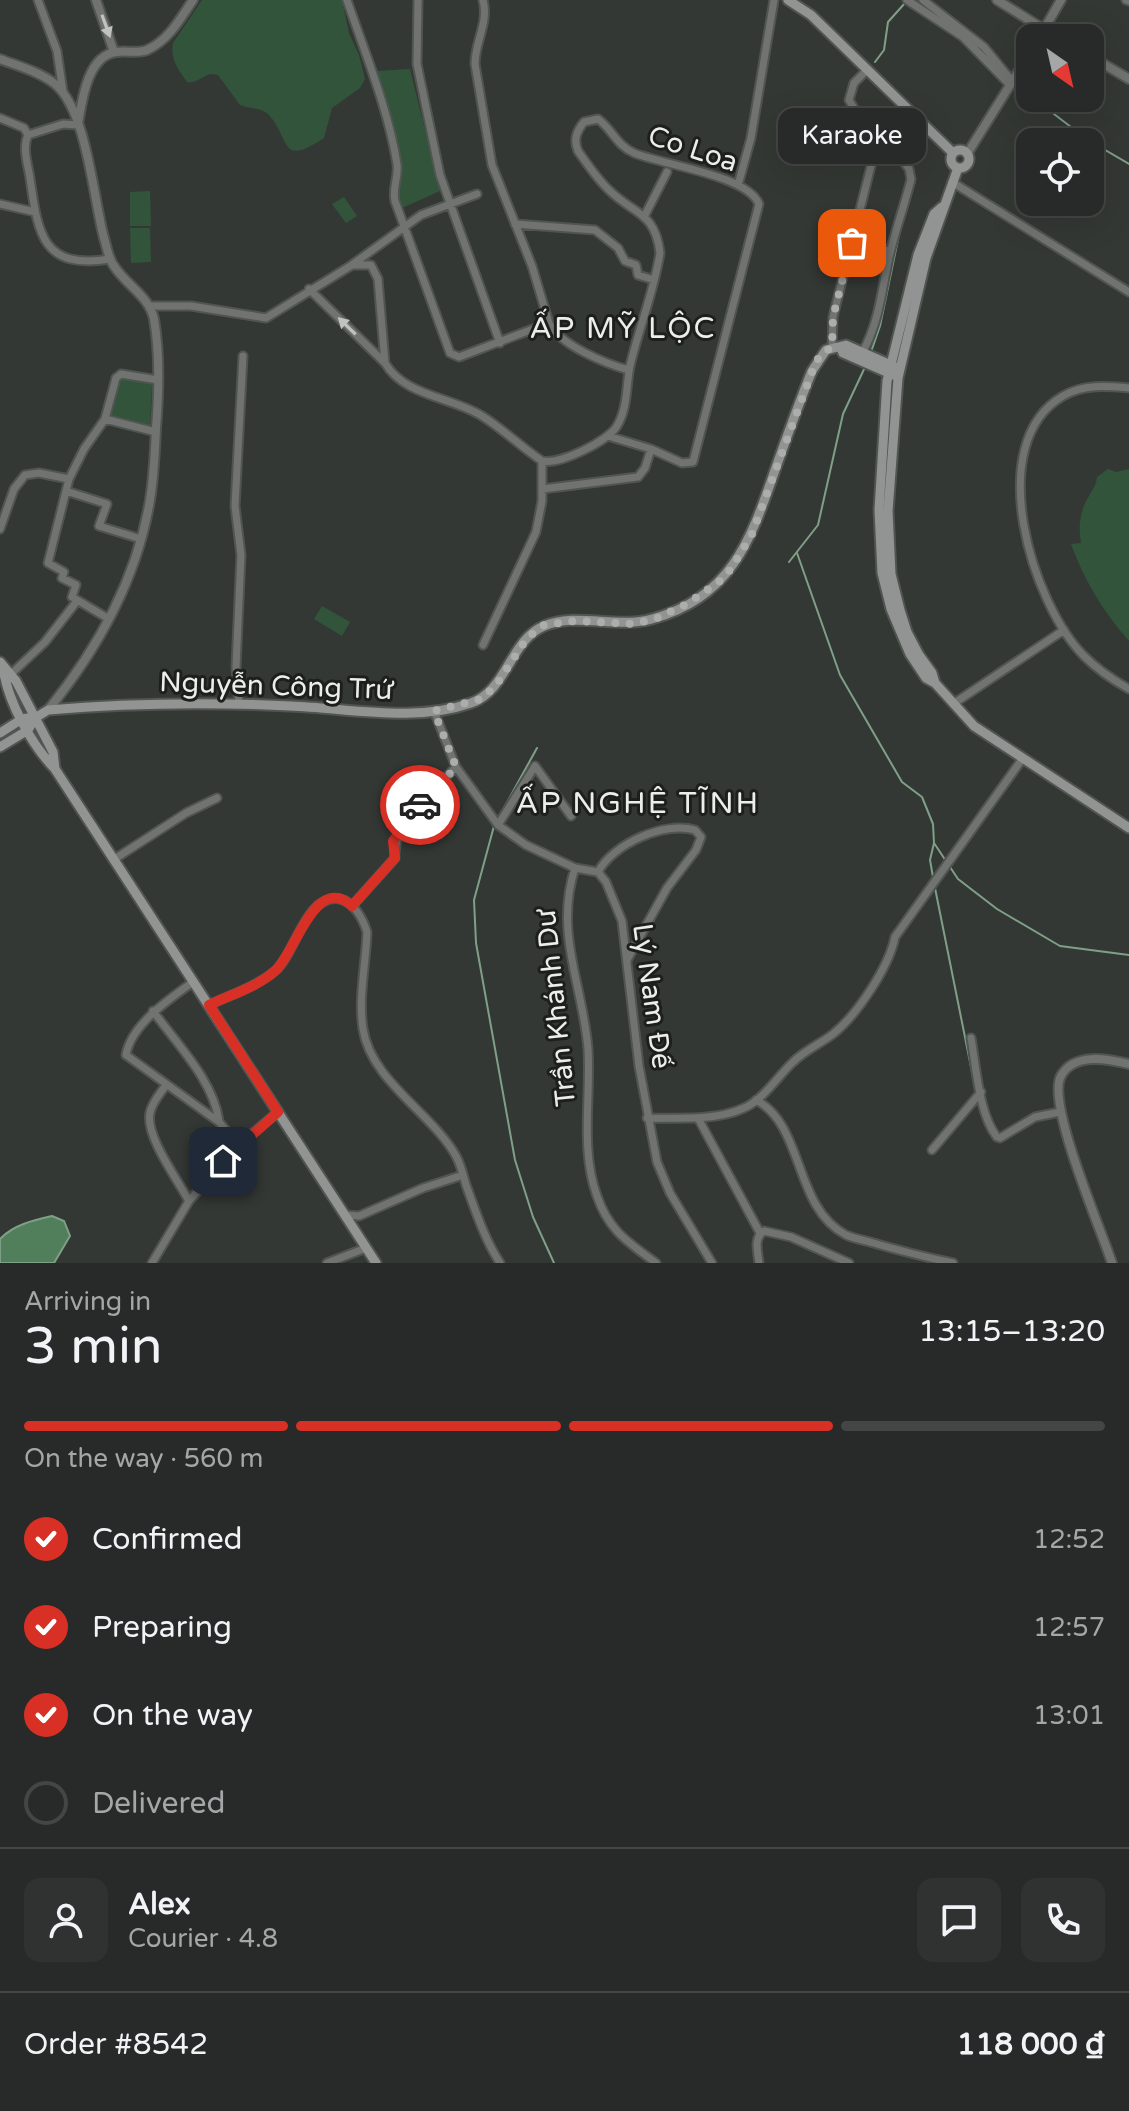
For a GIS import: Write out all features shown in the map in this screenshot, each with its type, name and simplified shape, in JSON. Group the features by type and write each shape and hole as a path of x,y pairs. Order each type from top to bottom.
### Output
{"main road":[{"path":"788,0 811,15 953,153"},
{"path":"953,153 959,150 967,154 968,162 958,168 942,207 941,219 894,371 879,510 882,573 898,630 926,678 935,683 981,732 1126,827"},
{"path":"953,153 951,162 958,168"},
{"path":"836,347 846,345 894,371"},
{"name":"Nguyễn Công Trứ","path":"48,710 112,704 239,704 396,712 434,711 482,699 497,684 527,638 544,625 575,621 634,624 657,618 685,605 719,582 748,542 812,371 821,354 836,347"},
{"path":"4,668 53,752 55,769"},
{"path":"4,668 6,687 43,757 55,769 376,1263"},
{"path":"0,733 22,719 35,718 48,710"},
{"path":"0,747 28,730 35,718"}],"street":[{"path":"38,0 57,51 63,92 78,125 110,259 114,268 150,306 158,380 150,499 141,539 109,619 87,658 48,710"},
{"path":"96,0 114,52"},
{"path":"78,125 83,94 90,76 105,55 139,52 163,40 193,0"},
{"path":"347,0 398,167 392,190 450,353 459,357 549,323"},
{"path":"418,0 419,76 448,203 500,343"},
{"path":"483,0 484,25 476,47 475,64 483,121 499,187 549,323 554,332 565,340 629,370"},
{"path":"738,185 751,138 774,0"},
{"path":"907,0 963,37 1011,83"},
{"path":"923,0 984,47 1011,83"},
{"path":"997,0 1029,24"},
{"path":"1048,24 1061,0"},
{"path":"0,59 46,78 63,92"},
{"path":"1104,64 1129,79"},
{"path":"861,355 877,316 890,251 911,179 904,162 862,122 849,100 854,83 867,70"},
{"path":"967,154 1016,75"},
{"path":"0,118 24,128 28,135 25,147 35,212 47,246 58,254 77,260 110,259"},
{"name":"Co Loa","path":"608,436 651,449 682,463 693,462 759,204 754,195 738,185 634,153 616,141 598,119 584,122 575,143 591,170 612,194 645,215"},
{"path":"28,135 63,124 78,125"},
{"path":"836,347 833,317 878,138"},
{"path":"309,289 393,374 408,385 475,412 542,461 554,462 608,436 617,426 660,253 658,236 645,215 667,172"},
{"path":"952,182 1129,292"},
{"path":"150,306 191,306 266,318 352,265 404,225 448,203 477,194"},
{"path":"0,204 35,212"},
{"path":"515,224 595,230 618,248 625,261 636,265 638,275 654,280"},
{"path":"831,239 890,251"},
{"path":"352,265 371,265 377,275 385,363"},
{"path":"239,704 236,667 241,555 235,506 243,356"},
{"path":"109,619 72,597 76,585 62,578 64,572 48,563 69,479 90,439 105,419 116,378 121,374 158,380"},
{"path":"1129,388 1100,385 1065,394 1038,419 1028,441 1022,467 1021,496 1029,550 1041,585 1064,630 1084,656 1129,689"},
{"path":"105,419 156,432"},
{"path":"542,489 638,477 645,468 651,449"},
{"path":"483,645 535,535 540,515 542,461"},
{"path":"0,529 14,489 25,475 39,473 69,479"},
{"path":"66,491 107,504 99,526 141,539"},
{"path":"4,668 45,642 77,601"},
{"path":"953,704 1064,630"},
{"path":"434,711 456,767 498,825 526,845 575,868 598,872 620,849 673,827 695,830 701,837 696,850 667,888 627,961"},
{"path":"647,1118 698,1118 744,1109 794,1060 833,1034 856,1012 892,952 895,937 1023,758"},
{"path":"498,825 535,766 571,816"},
{"path":"352,906 395,858 393,841 415,810 456,767"},
{"path":"113,860 186,813 217,798"},
{"path":"1126,827 1129,836"},
{"name":"Trần Khánh Dư","path":"575,868 567,894 567,924 587,1039 591,1171 596,1195 611,1227 656,1263"},
{"name":"Lý Nam Đế","path":"598,872 606,882 622,921 647,1118 657,1162 670,1193 712,1263"},
{"path":"209,1005 263,980 275,971 288,954 307,917 320,903 335,898 348,902 367,932 362,1024 366,1043 405,1098 452,1149 485,1239 500,1263"},
{"path":"193,982 153,1011 133,1038 126,1055 219,1122 239,1145"},
{"path":"153,1011 217,1104 219,1122"},
{"path":"971,1038 981,1092 990,1126 997,1137 1035,1117 1060,1112"},
{"path":"1112,1263 1060,1112 1057,1088 1061,1075 1069,1067 1089,1059 1112,1059 1129,1064"},
{"path":"166,1085 151,1108 149,1120 155,1140 189,1201"},
{"path":"932,1150 981,1092"},
{"path":"756,1100 770,1108 780,1120 801,1175 820,1212 845,1235 912,1255 953,1263"},
{"path":"152,1263 189,1201 239,1145 278,1112"},
{"path":"698,1118 760,1233 757,1242 759,1263"},
{"path":"345,1215 359,1216 423,1188 463,1175"},
{"path":"760,1233 768,1231 791,1237 834,1259 849,1263"},
{"path":"327,1263 366,1248"}],"shaded area":[{"path":"202,0 342,0 349,33 365,79 360,88 332,108 324,138 310,147 293,150 266,112 240,105 218,75 209,74 187,82 174,59 173,43"},
{"path":"410,69 440,191 402,208 396,190 401,166 376,71"},
{"path":"150,191 151,226 130,226 130,192"},
{"path":"344,197 357,216 346,223 332,204"},
{"path":"130,228 150,228 151,262 131,263"},
{"path":"120,377 152,384 150,426 111,417"},
{"path":"1108,469 1116,472 1129,469 1129,641 1096,596 1071,544 1081,543 1080,525 1084,507 1097,477"},
{"path":"322,606 350,622 342,636 314,619"},
{"path":"52,1216 64,1221 70,1236 54,1263 0,1263 0,1239 5,1234 24,1224"}],"waterway":[{"path":"914,0 941,18"},
{"path":"875,62 884,50 888,22 905,3"},
{"path":"1051,112 1088,140 1129,164"},
{"path":"861,113 909,160 915,181 871,352"},
{"path":"789,562 818,525 843,414 866,365"},
{"path":"797,553 840,675 902,782 922,797 933,824 934,843 930,860 933,877"},
{"path":"499,817 537,748"},
{"path":"494,826 474,900 476,943 515,1160 533,1217 554,1263"},
{"path":"934,843 946,861"},
{"path":"950,867 958,879 997,909 1060,946 1129,955"},
{"path":"935,888 973,1077"}],"way so far":[{"path":"420,805 456,767 434,711 482,699 497,684 535,630 555,622 634,624 657,618 696,599 731,569 752,534 815,364 821,354 832,347 833,317 852,243"}],"place":[{"name":"Karaoke","path":"852,243"}],"district":[{"name":"ẤP MỸ LỘC","path":"623,328"},
{"name":"ẤP NGHỆ TĨNH","path":"638,803"}],"route":[{"path":"223,1161 278,1112 209,1005 263,980 275,971 283,963 307,917 320,903 335,898 352,906 395,858 393,841 420,805"}]}
